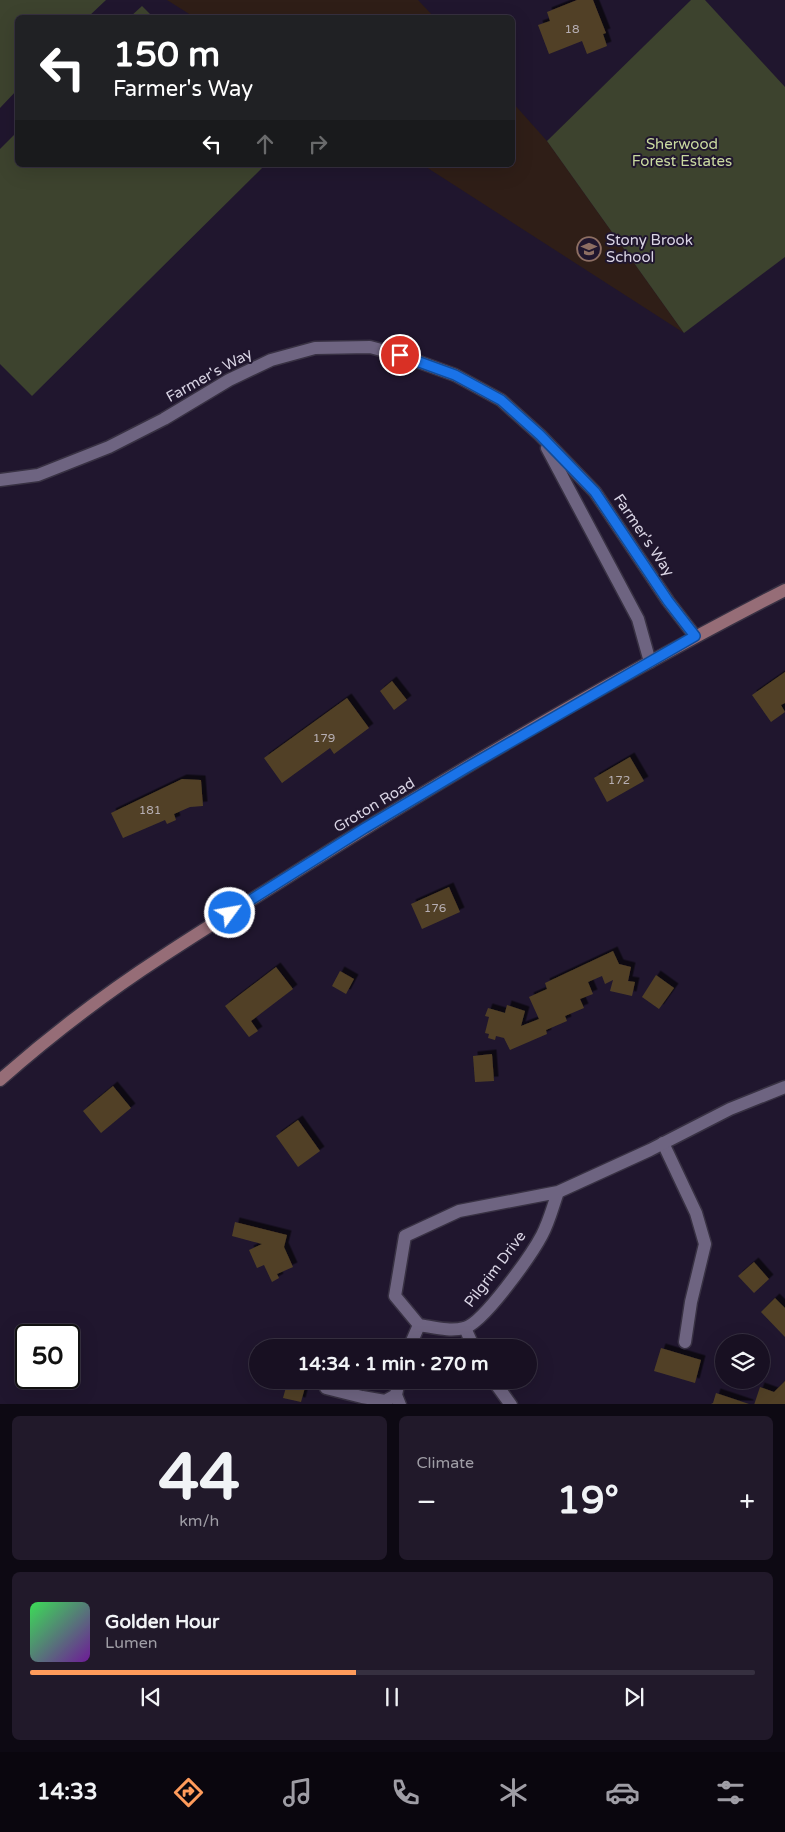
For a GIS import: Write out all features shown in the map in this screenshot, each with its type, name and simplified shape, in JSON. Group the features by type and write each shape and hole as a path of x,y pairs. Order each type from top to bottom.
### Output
{"main road":[{"name":"Groton Road","path":"0,1080 61,1030 163,956 382,819 695,636 785,590"}],"street":[{"name":"Farmer's Way","path":"0,480 38,475 109,447 164,419 229,380 271,360 315,348 370,347 400,355 455,375 501,400 540,435 595,492 668,601 695,636"},
{"name":"Farmer's Way","path":"540,435 638,619 650,662"},
{"path":"413,1339 419,1326 396,1296 404,1236 459,1211 558,1192 663,1143 730,1109 785,1087"},
{"path":"663,1143 696,1213 705,1244 691,1302 685,1342"},
{"name":"Pilgrim Drive","path":"419,1326 446,1329 465,1328 478,1320 513,1278 542,1235 558,1192"},
{"path":"465,1328 470,1339"},
{"path":"330,1389 385,1401 398,1400"},
{"path":"500,1389 511,1404"}],"shaded area":[{"path":"167,0 418,0 432,15 191,15"},
{"name":"Stony Brook School","path":"515,105 547,141 684,333 426,167 515,167"}],"green space":[{"path":"0,0 106,0 90,15 15,15 15,92 0,108"},
{"name":"Sherwood Forest Estates","path":"691,0 705,0 785,87 785,257 684,333 547,141"},
{"path":"142,6 151,15 132,15"},
{"path":"15,134 15,167 263,167 32,396 0,364 0,149"}],"building":[{"path":"577,0 593,0 606,33 603,34 607,46 587,54 582,41 549,54 538,25 550,21 547,12"},
{"path":"785,672 785,703 781,705 785,712 771,722 752,695"},
{"path":"392,681 407,700 394,710 380,691"},
{"path":"347,698 369,728 334,754 330,748 282,783 264,758"},
{"path":"630,757 644,781 607,802 594,778"},
{"path":"182,779 201,780 203,806 190,807 174,814 176,820 167,824 165,820 123,838 111,813"},
{"path":"449,887 460,912 422,929 411,904"},
{"path":"613,951 619,964 631,967 628,981 635,982 632,996 610,991 613,980 605,984 602,976 588,982 593,994 580,999 584,1008 565,1016 567,1021 546,1030 547,1034 510,1050 504,1038 496,1036 495,1040 488,1038 489,1034 485,1033 489,1017 485,1016 488,1008 505,1013 507,1005 525,1011 521,1026 539,1019 529,997 547,989 545,983"},
{"path":"276,967 293,989 251,1021 258,1031 249,1037 225,1006"},
{"path":"340,971 354,979 346,994 332,986"},
{"path":"656,975 674,988 659,1009 642,997"},
{"path":"492,1054 494,1081 475,1082 473,1056"},
{"path":"113,1086 131,1108 101,1133 83,1111"},
{"path":"298,1120 320,1151 298,1167 276,1136"},
{"path":"235,1222 287,1235 284,1247 293,1267 277,1274 279,1278 272,1282 264,1265 257,1268 249,1250 262,1244 232,1236"},
{"path":"754,1262 769,1279 754,1293 738,1276"},
{"path":"775,1298 785,1308 785,1337 761,1312"},
{"path":"661,1348 701,1360 695,1383 654,1371"},
{"path":"785,1381 785,1404 754,1404 759,1389 774,1392"},
{"path":"286,1389 305,1389 301,1402 283,1398"},
{"path":"716,1393 749,1404 711,1404"}],"place":[{"name":"Stony Brook School","path":"589,249"}],"route":[{"path":"230,913 365,828 695,636 668,601 595,492 540,435 501,400 455,375 400,355"}]}
